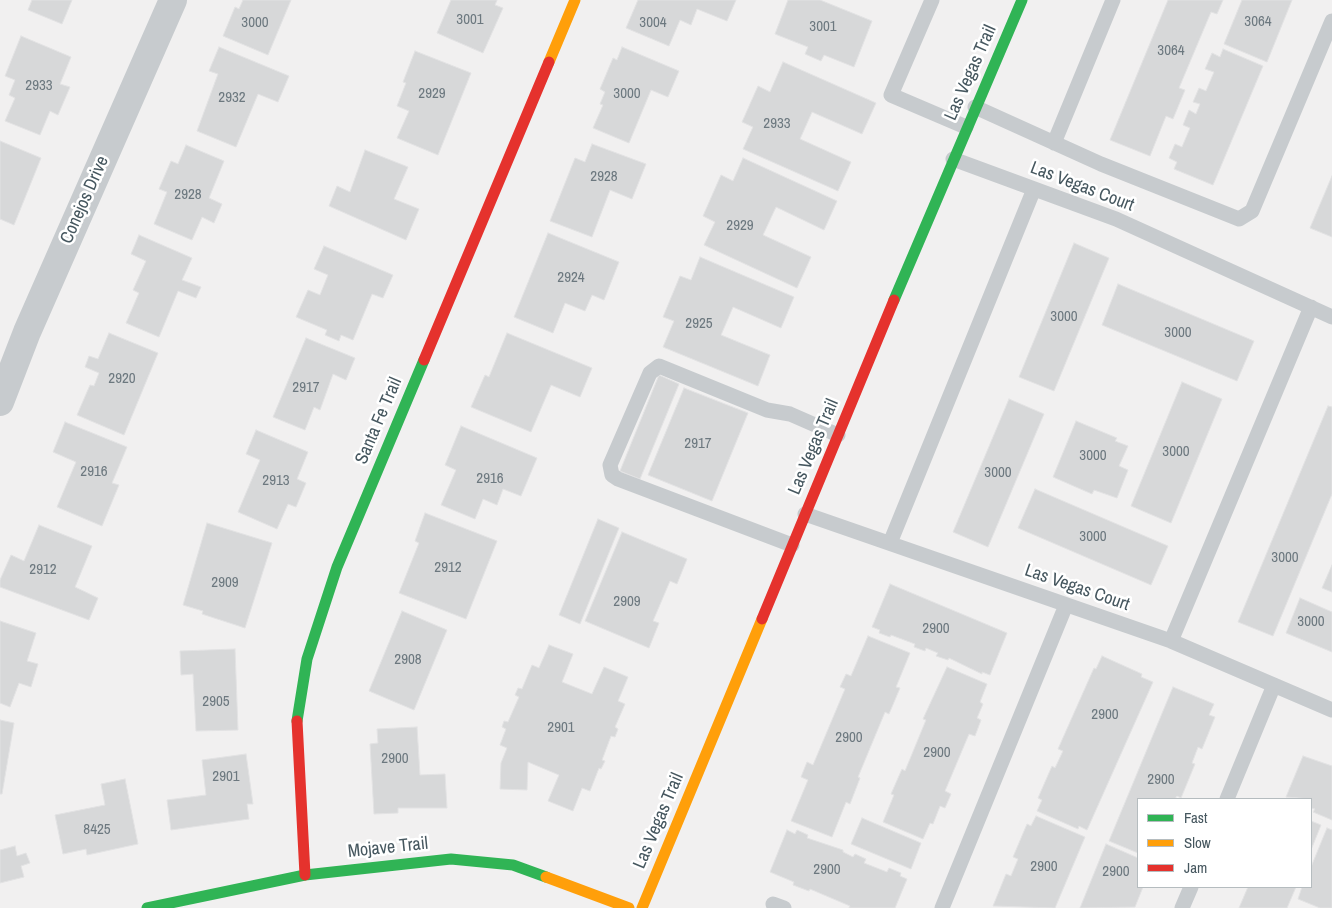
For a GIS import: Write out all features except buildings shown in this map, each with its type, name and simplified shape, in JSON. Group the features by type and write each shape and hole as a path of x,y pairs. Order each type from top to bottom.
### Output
{"street":[{"name":"Conejos Drive","path":"0,402 27,332 173,0"},
{"name":"Santa Fe Trail","path":"305,875 296,727 307,659 337,567 575,0"},
{"name":"Las Vegas Trail","path":"642,908 966,127 1022,0"},
{"name":"Mojave Trail","path":"147,908 305,875 452,859 512,865 629,908"}],"lane":[{"path":"932,0 891,95 966,127"},
{"path":"1054,143 1113,0"},
{"path":"975,107 1054,143 1239,219 1252,211 1332,21"},
{"name":"Las Vegas Court","path":"953,159 1116,219 1332,317"},
{"path":"890,543 1034,189"},
{"path":"1171,641 1311,307"},
{"path":"792,545 618,479 612,475 610,465 650,373 659,366 767,410 790,414 838,435"},
{"name":"Las Vegas Court","path":"805,514 1171,641 1332,710"},
{"path":"942,908 1066,605"},
{"path":"1227,798 1274,685"},
{"path":"1182,908 1191,888"}],"traffic: fast":[{"path":"894,300 1022,0"},
{"path":"297,721 307,659 337,567 424,360"},
{"path":"147,908 305,875 451,859 513,865 546,877"}],"traffic: slow":[{"path":"549,62 575,0"},
{"path":"642,908 762,619"},
{"path":"546,877 629,908"}],"traffic: jam":[{"path":"424,360 549,62"},
{"path":"762,619 894,300"},
{"path":"297,721 305,875"}]}
